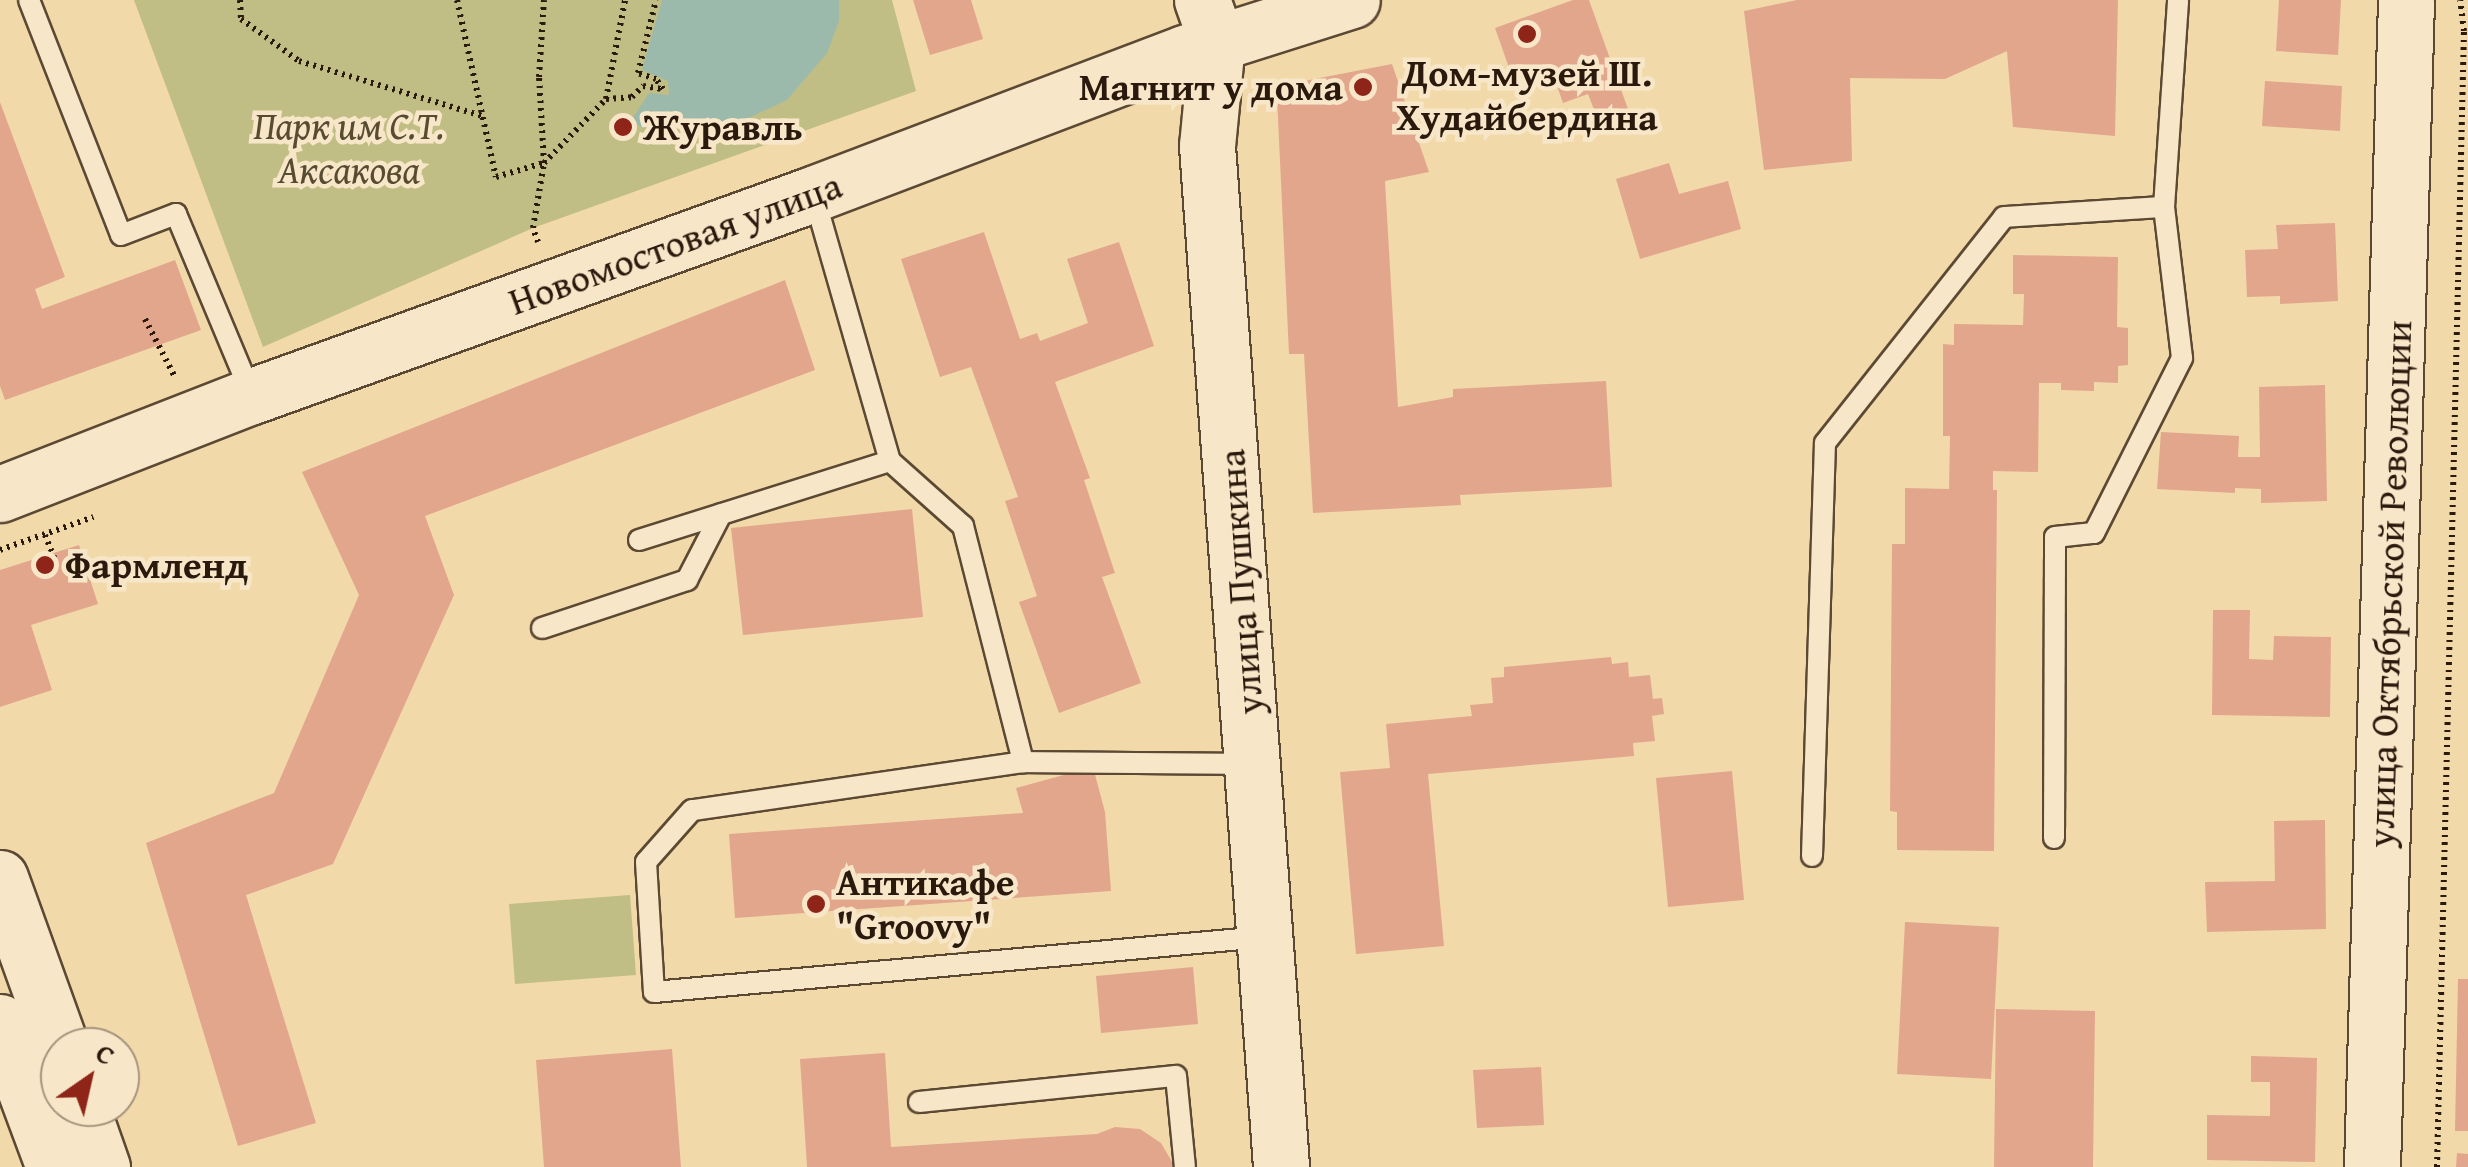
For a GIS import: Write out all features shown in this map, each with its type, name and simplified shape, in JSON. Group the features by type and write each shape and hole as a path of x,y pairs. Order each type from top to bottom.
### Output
{"street":[{"name":"Новомостовая улица","path":"0,494 252,396 813,194 1210,21 1352,0"},
{"name":"улица Октябрьской Революции","path":"2372,1167 2406,0"},
{"name":"улица Пушкина","path":"1210,21 1207,146 1281,1167"},
{"path":"0,878 54,1027"},
{"path":"0,1022 54,1167"},
{"path":"88,1127 102,1167"}],"lane":[{"path":"28,0 122,235 176,214 252,396"},
{"path":"2054,838 2055,537 2094,533 2182,358 2164,207 2178,0"},
{"path":"813,194 890,461 962,526 1023,762"},
{"path":"1812,856 1826,444 2004,217 2164,207"},
{"path":"639,540 890,461"},
{"path":"542,628 687,580 721,514"},
{"path":"1254,764 1023,762 692,810 646,862 654,992 1265,937"},
{"path":"919,1102 1176,1076 1185,1167"}],"path":[{"path":"240,0 241,19 299,62 482,116"},
{"path":"457,0 496,177 544,163 606,99 626,0"},
{"path":"538,242 534,228 544,163 539,78 544,0"},
{"path":"606,99 632,97 643,86 663,89 656,79 638,73 656,0"},
{"path":"2437,1167 2466,26 2460,0"},
{"path":"145,319 178,382"},
{"path":"0,550 93,517"},
{"path":"46,535 56,562 46,566"}],"green space":[{"name":"Парк им С.Т. Аксакова","path":"134,0 892,0 916,91 533,228 263,347"},
{"path":"630,895 636,975 515,984 509,904"}],"shaded area":[{"path":"662,0 839,0 839,21 827,53 787,100 744,120 642,128 632,119 649,93 669,95 668,81 642,70"}],"building":[{"path":"913,0 971,0 983,39 930,55"},
{"path":"1573,0 1589,0 1628,109 1598,120 1588,94 1563,103 1550,66 1513,79 1495,28"},
{"path":"1797,0 2118,0 2115,136 2013,127 2007,51 1945,79 1850,78 1852,161 1764,170 1744,11"},
{"path":"2279,0 2341,0 2338,55 2276,51"},
{"path":"1392,64 1429,172 1385,181 1398,407 1453,397 1453,389 1606,381 1612,487 1460,495 1461,505 1313,513 1304,354 1289,354 1277,97 1299,82"},
{"path":"2265,81 2342,86 2340,131 2262,126"},
{"path":"0,102 65,277 35,289 42,309 175,260 201,330 5,400 0,386"},
{"path":"1669,163 1679,194 1728,181 1741,229 1640,259 1616,179"},
{"path":"2335,223 2338,301 2280,304 2280,296 2247,297 2245,250 2278,249 2276,225"},
{"path":"984,232 1020,339 1037,333 1040,341 1088,323 1067,259 1119,242 1154,346 1055,382 1090,478 1084,480 1115,573 1102,577 1141,683 1059,713 1019,602 1037,596 1005,501 1018,497 971,367 940,377 901,259"},
{"path":"2013,255 2118,257 2117,327 2128,328 2128,365 2118,366 2118,383 2094,382 2094,391 2061,390 2061,383 2039,383 2038,472 1993,471 1993,490 1997,490 1994,851 1897,850 1897,812 1890,811 1892,544 1905,544 1905,488 1949,489 1950,436 1943,436 1943,344 1954,345 1954,324 2023,325 2024,294 2013,294"},
{"path":"785,280 815,370 425,516 454,595 333,864 246,895 316,1123 238,1146 146,843 274,793 359,595 302,472"},
{"path":"2325,385 2327,501 2261,503 2261,489 2235,488 2235,493 2157,489 2161,432 2239,436 2238,457 2260,457 2259,387"},
{"path":"912,509 923,617 743,635 731,528"},
{"path":"79,545 98,604 31,625 52,690 0,707 0,570"},
{"path":"2213,610 2250,610 2249,659 2273,660 2274,636 2331,637 2330,717 2212,715"},
{"path":"1611,657 1612,664 1628,662 1629,677 1650,675 1653,699 1662,698 1664,714 1652,716 1655,741 1633,743 1634,756 1428,774 1444,946 1356,954 1340,772 1390,768 1386,724 1472,716 1470,705 1493,703 1491,678 1504,677 1504,667"},
{"path":"1093,767 1105,812 1111,891 735,918 729,834 1023,813 1016,788"},
{"path":"1732,771 1744,900 1668,907 1656,778"},
{"path":"2325,820 2326,929 2207,932 2205,882 2275,881 2274,821"},
{"path":"1905,922 1999,927 1991,1079 1897,1074"},
{"path":"1193,967 1198,1024 1101,1033 1096,976"},
{"path":"2458,979 2468,979 2468,1131 2455,1131"},
{"path":"1996,1009 2095,1011 2093,1167 1994,1167"},
{"path":"672,1049 681,1167 544,1167 536,1060"},
{"path":"885,1053 891,1147 1097,1134 1115,1127 1140,1129 1161,1143 1175,1167 807,1167 800,1059"},
{"path":"2251,1056 2317,1058 2315,1162 2207,1160 2207,1115 2270,1116 2270,1082 2251,1082"},
{"path":"1541,1067 1544,1125 1477,1128 1473,1070"},
{"path":"2457,1153 2468,1154 2468,1167 2456,1167"}],"place":[{"name":"Дом-музей Ш. Худайбердина","path":"1527,34"},
{"name":"Магнит у дома","path":"1363,87"},
{"name":"Журавль","path":"623,127"},
{"name":"Фармленд","path":"45,565"},
{"name":"Антикафе \"Groovy\"","path":"816,904"}]}
